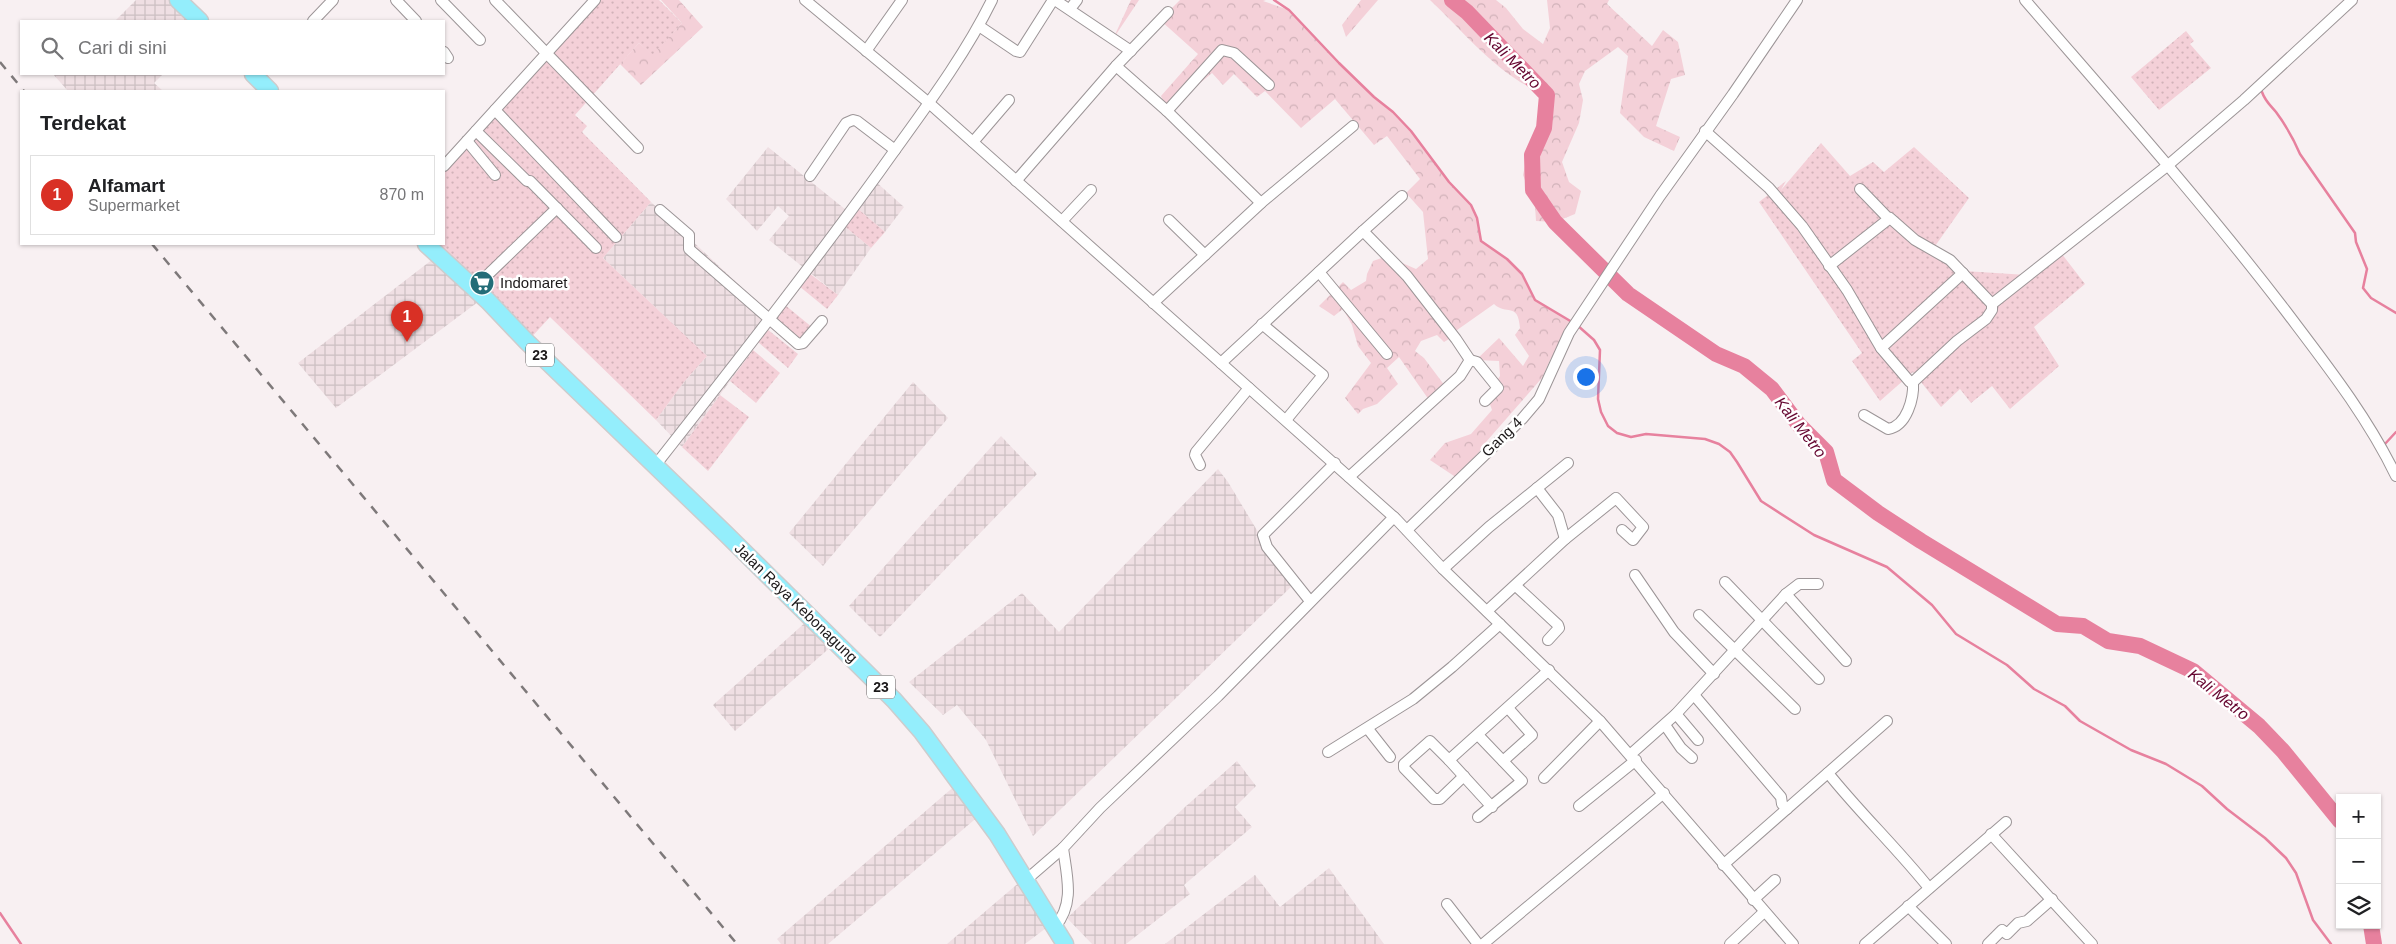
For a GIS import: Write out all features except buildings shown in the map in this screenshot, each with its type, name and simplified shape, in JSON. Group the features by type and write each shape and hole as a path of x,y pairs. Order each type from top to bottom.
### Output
{"highway":[{"path":"178,0 199,20"},
{"path":"258,76 269,90"},
{"name":"23","path":"427,245 474,288 654,467"},
{"name":"Jalan Raya Kebonagung","path":"654,467 725,533 894,700 945,762 997,834 1064,944"}],"street":[{"path":"314,20 333,0"},
{"path":"396,0 415,20"},
{"path":"441,0 480,40"},
{"path":"494,0 638,148"},
{"path":"445,165 595,0"},
{"path":"805,0 929,103 1406,528 1443,569 1600,721 1634,757 1723,865 1793,944"},
{"path":"866,51 902,0"},
{"path":"654,467 770,320 895,150 980,26 992,0"},
{"path":"980,26 1020,52 1054,0 1131,51"},
{"path":"1070,9 1077,0"},
{"name":"Gang 4","path":"1406,528 1522,419 1539,399 1573,327 1797,0"},
{"path":"2025,0 2216,221 2304,335 2383,448 2396,476"},
{"path":"1992,304 2167,166 2250,95 2352,0"},
{"path":"1016,181 1116,66 1168,12"},
{"path":"1167,111 1222,50 1234,53 1269,84"},
{"path":"1116,66 1167,111 1261,203"},
{"path":"973,142 1009,100"},
{"path":"495,110 616,238"},
{"path":"810,176 846,123 853,120 857,120 895,150"},
{"path":"1153,302 1261,203 1353,126"},
{"path":"476,132 557,208 596,248"},
{"path":"1705,132 1769,188 1802,226 1847,290 1881,348 1910,382 1913,382"},
{"path":"467,141 495,175"},
{"path":"1860,189 1888,218 1893,219 1929,249 1950,260 1992,304 1992,310 1986,319 1957,340 1913,382 1911,404 1895,427 1888,429 1864,415"},
{"path":"1062,221 1091,190"},
{"path":"1221,363 1402,196"},
{"path":"474,288 557,208"},
{"path":"660,210 689,236 689,249 800,344 822,321"},
{"path":"1829,266 1888,218"},
{"path":"1169,220 1205,255"},
{"path":"1363,230 1407,276 1470,360 1478,362 1498,388 1485,401"},
{"path":"1319,272 1386,354"},
{"path":"1881,348 1963,273"},
{"path":"1262,324 1323,376 1286,420"},
{"path":"1349,477 1460,376 1470,360"},
{"path":"1200,465 1195,455 1196,452 1249,388"},
{"path":"1310,601 1267,547 1263,535 1335,463"},
{"path":"1443,569 1537,488 1568,464"},
{"path":"1537,488 1558,515 1565,539"},
{"path":"1487,611 1565,539 1616,498 1643,527 1633,540 1622,530"},
{"path":"1026,880 1063,848 1100,808 1216,698 1310,601 1395,518"},
{"path":"1635,574 1674,632 1714,674"},
{"path":"1725,582 1819,680"},
{"path":"1579,806 1634,757 1676,714 1786,594 1799,584 1818,584"},
{"path":"1516,586 1558,624 1559,628 1548,640"},
{"path":"1786,594 1846,660"},
{"path":"1699,615 1795,709"},
{"path":"1328,752 1368,729 1436,681 1500,624"},
{"path":"1450,760 1548,670"},
{"path":"1694,695 1781,797 1782,804 1787,809"},
{"path":"1503,761 1532,735 1508,708"},
{"path":"1676,714 1698,740"},
{"path":"1544,778 1600,721"},
{"path":"1723,865 1887,721"},
{"path":"1664,725 1681,748 1692,758"},
{"path":"1368,729 1390,758"},
{"path":"1478,735 1522,782 1478,817"},
{"path":"1464,776 1436,800 1403,766 1430,741 1450,760 1492,807"},
{"path":"1828,773 1851,802 1873,823 1929,888"},
{"path":"1483,944 1664,793"},
{"path":"1865,944 2006,822"},
{"path":"1991,834 2092,944"},
{"path":"1055,927 1062,918 1068,902 1068,884 1063,848"},
{"path":"1753,900 1775,880"},
{"path":"1988,944 2002,930 2007,934 2018,924 2027,921 2052,899"},
{"path":"1446,904 1478,944"},
{"path":"1908,906 1946,944"},
{"path":"1730,944 1764,912"}],"shaded area":[{"path":"136,0 179,0 199,20 116,20"},
{"path":"54,75 162,75 154,83 162,90 67,90"},
{"path":"768,147 851,214 843,225 871,248 838,295 769,240 789,216 778,206 757,231 726,199"},
{"path":"875,181 904,207 885,232 856,207"},
{"path":"651,202 775,319 682,447 656,420 684,382 707,356 603,258"},
{"path":"446,249 490,293 336,408 298,363"},
{"path":"913,382 948,418 823,566 789,533"},
{"path":"1001,436 1037,474 880,637 849,606"},
{"path":"1218,469 1228,482 1291,587 1033,836 986,740 957,705 943,715 909,682 1022,593 1059,632"},
{"path":"817,612 841,638 735,731 713,705"},
{"path":"1237,761 1256,786 1235,807 1252,827 1184,885 1190,894 1126,944 1092,944 1067,918"},
{"path":"957,784 980,815 828,944 781,944 777,939"},
{"path":"1329,868 1384,944 1165,944 1255,875 1280,907"},
{"path":"1021,881 1050,925 1025,944 947,944"}],"green space":[{"path":"595,0 659,0 682,23 653,56 639,43 575,115 587,126 582,132 651,202 603,258 707,356 684,382 656,420 550,317 527,342 425,245 445,245 445,170"},
{"path":"661,0 679,0 703,27 641,85 620,64 639,43 653,55 682,23"},
{"path":"1131,0 1139,0 1113,39"},
{"path":"1180,0 1266,0 1263,1 1289,10 1339,63 1411,131 1449,182 1471,205 1477,218 1481,241 1507,259 1522,274 1535,300 1575,324 1554,359 1551,358 1542,378 1486,442 1460,480 1430,460 1445,443 1471,434 1492,410 1487,396 1500,376 1499,361 1476,360 1499,338 1523,366 1529,356 1515,335 1520,328 1517,315 1511,310 1503,309 1494,304 1450,335 1454,336 1444,342 1437,335 1421,341 1415,351 1424,358 1445,386 1429,400 1399,357 1387,368 1398,384 1377,404 1363,409 1358,414 1345,398 1371,363 1358,346 1352,325 1343,309 1334,316 1319,306 1343,282 1351,290 1366,281 1373,261 1393,254 1400,262 1416,269 1428,259 1423,212 1406,193 1420,179 1387,136 1374,145 1335,99 1301,128 1265,91 1257,97 1234,74 1223,85 1212,73 1167,111 1161,96 1198,54 1160,20"},
{"path":"1361,0 1378,0 1346,37 1342,25"},
{"path":"1430,0 1496,0 1506,8 1523,29 1543,44 1550,28 1547,0 1609,0 1607,4 1652,46 1663,30 1678,42 1685,75 1671,79 1656,126 1680,137 1674,151 1644,137 1620,113 1628,56 1618,47 1585,71 1579,84 1583,100 1579,123 1562,162 1569,182 1581,191 1575,214 1555,222 1536,221 1535,206 1523,175 1528,152 1544,128 1547,95 1514,78 1484,54"},
{"path":"2186,31 2194,41 2190,44 2211,68 2159,110 2131,77"},
{"path":"1821,143 1850,176 1873,162 1884,172 1914,147 1969,198 1933,249 1964,271 2027,275 2058,249 2085,284 2034,327 2059,366 2010,409 1992,386 1971,403 1960,389 1941,407 1913,372 1880,401 1852,361 1862,353 1759,202 1786,181 1781,190"},
{"path":"856,207 885,232 871,248 843,225"},
{"path":"809,273 838,295 827,309 799,286"},
{"path":"785,305 813,328 803,342 775,319"},
{"path":"767,329 798,354 788,368 758,342"},
{"path":"753,350 780,373 756,403 730,381"},
{"path":"720,395 749,417 708,471 682,447"}],"waterway":[{"path":"1274,0 1289,10 1339,63 1411,131 1449,182 1471,205 1477,218 1481,241 1507,259 1522,274 1535,300 1572,322"},
{"name":"Kali Metro","path":"1452,0 1467,12 1547,95 1544,128 1532,155 1533,190 1555,222 1628,294 1716,354 1744,366 1772,389 1799,425 1826,452 1834,480 1878,513 2057,624 2083,626 2108,641 2140,646 2193,671 2259,726 2283,751 2336,816"},
{"path":"2262,92 2286,127 2300,154 2355,233 2356,242 2367,269 2363,288 2371,298 2396,313"},
{"path":"1577,325 1594,340 1600,350 1598,399 1601,412 1608,426 1617,433 1631,437 1646,434 1705,439 1719,444 1730,452 1761,501 1814,535 1887,567 1932,605 1956,634 2007,665 2034,689 2065,706 2080,721 2131,750 2166,764 2202,786 2227,809 2265,838 2286,858 2296,873 2313,920 2331,944"},
{"path":"2384,445 2396,432"},
{"path":"0,913 21,944"},
{"name":"Kali Metro","path":"2372,929 2374,944"}],"railway":[{"path":"0,62 23,90"},
{"path":"153,245 737,944"}],"place":[{"name":"Indomaret","path":"482,283"},
{"name":"Alfamart","path":"407,342"}]}
